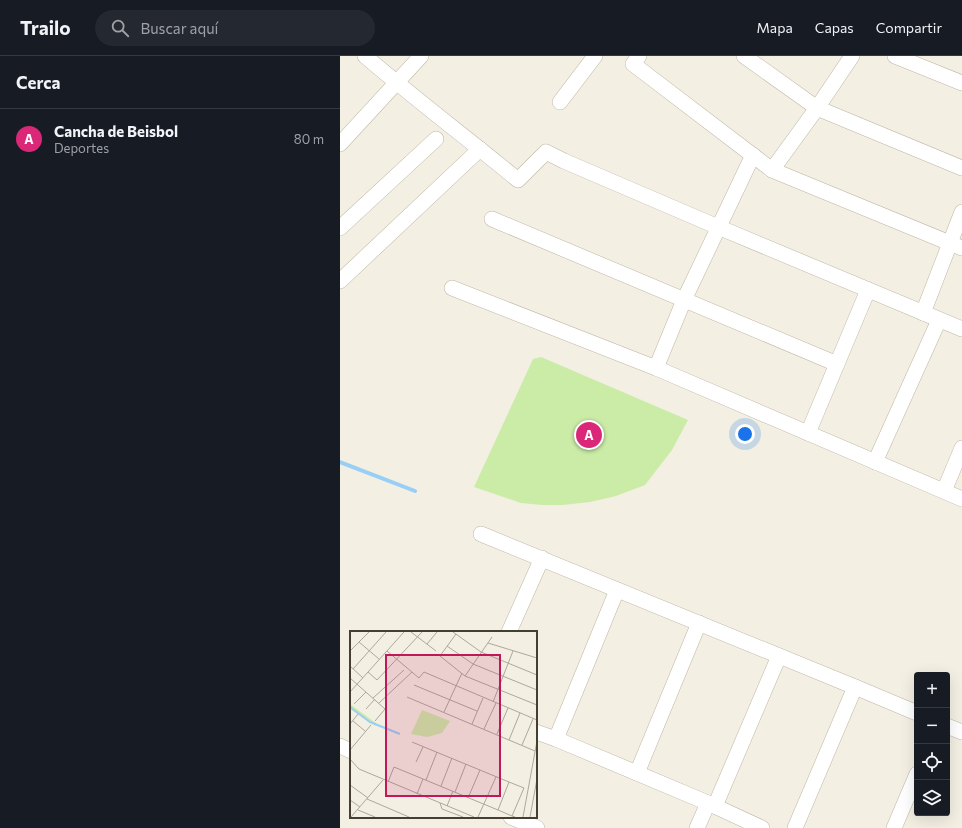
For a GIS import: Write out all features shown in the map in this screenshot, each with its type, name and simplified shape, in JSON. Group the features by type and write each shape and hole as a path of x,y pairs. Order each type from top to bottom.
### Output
{"street":[{"path":"365,56 396,83 518,180 546,152 718,227 962,329"},
{"path":"340,144 421,56"},
{"path":"560,102 595,56"},
{"path":"638,56 633,64 772,170 956,245"},
{"path":"744,56 817,108 962,168"},
{"path":"772,170 817,108 852,56"},
{"path":"895,56 962,83"},
{"path":"340,228 436,139"},
{"path":"340,281 480,149"},
{"path":"656,368 684,300 753,155"},
{"path":"923,313 956,245 962,212"},
{"path":"492,219 837,364"},
{"path":"452,288 656,368 962,499"},
{"path":"808,433 868,290"},
{"path":"875,462 939,320"},
{"path":"944,491 962,448"},
{"path":"481,534 914,712"},
{"path":"509,631 542,558"},
{"path":"556,739 617,590"},
{"path":"637,773 699,623"},
{"path":"697,828 712,804 779,656"},
{"path":"795,828 855,687"},
{"path":"950,727 962,732"},
{"path":"537,736 556,739 712,804 762,828"},
{"path":"894,828 914,780"},
{"path":"513,818 537,828"}],"green space":[{"path":"541,357 688,420 672,450 645,485 616,496 590,502 563,505 521,503 474,487 533,359"}],"waterway":[{"path":"340,462 415,491"}],"place":[{"name":"Cancha de Beisbol","path":"589,435"}]}
